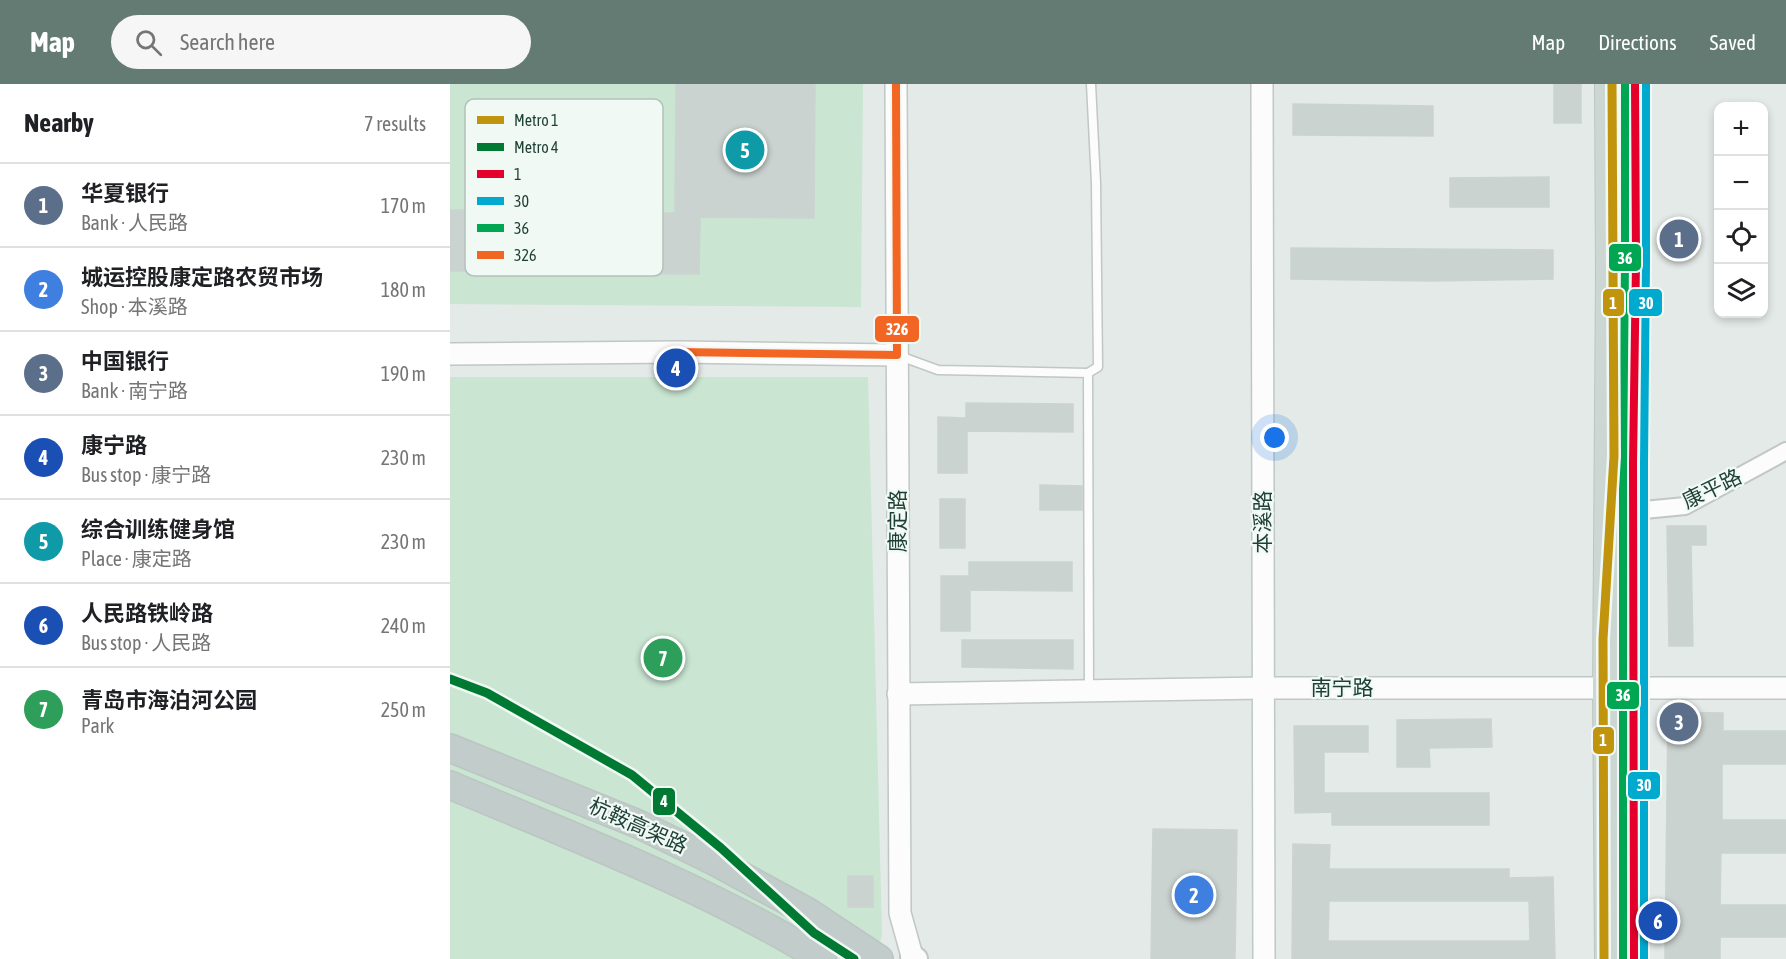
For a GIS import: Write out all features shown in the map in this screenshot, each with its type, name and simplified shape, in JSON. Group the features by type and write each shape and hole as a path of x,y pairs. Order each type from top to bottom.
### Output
{"highway":[{"path":"450,737 638,824"},
{"name":"杭鞍高架路","path":"450,748 638,824 714,861 808,912 879,959"},
{"name":"杭鞍高架路","path":"450,785 620,854 782,935 822,959"},
{"path":"450,796 620,854"}],"main road":[{"path":"1608,84 1606,688 1608,959"},
{"path":"1634,959 1635,84"}],"street":[{"name":"康定路","path":"896,84 900,913 914,958"},
{"name":"本溪路","path":"1262,84 1264,959"},
{"path":"450,354 678,352 897,355"},
{"name":"康平路","path":"1634,511 1685,506 1786,452"},
{"name":"南宁路","path":"898,694 1263,687 1786,688"}],"lane":[{"path":"897,355 938,370 1088,373 1098,367 1096,183 1091,84"},
{"path":"1088,373 1089,691"}],"green space":[{"path":"450,84 863,84 861,307 450,304"},
{"path":"450,377 868,377 882,935 875,959 450,959"}],"building":[{"path":"676,84 815,84 814,218 700,217 699,274 663,274 663,213 675,213"},
{"path":"1554,84 1581,84 1581,123 1554,123"},
{"path":"1293,104 1433,106 1433,136 1293,135"},
{"path":"1549,177 1549,207 1450,207 1450,178"},
{"path":"450,210 465,210 465,271 450,271"},
{"path":"1291,248 1553,250 1553,279 1431,281 1291,279"},
{"path":"966,403 1073,404 1073,432 967,431 967,473 938,473 938,417 966,418"},
{"path":"1040,485 1082,486 1082,510 1040,510"},
{"path":"940,499 965,499 965,548 940,548"},
{"path":"1667,526 1706,526 1706,545 1691,545 1693,646 1669,646"},
{"path":"969,562 1072,562 1072,591 970,590 970,631 941,631 941,576 969,576"},
{"path":"962,640 1073,640 1073,669 962,667"},
{"path":"1668,712 1723,713 1723,731 1786,731 1786,764 1722,764 1722,820 1786,820 1786,853 1721,853 1720,905 1786,905 1786,937 1720,937 1720,959 1665,959"},
{"path":"1491,719 1492,747 1429,748 1430,767 1397,767 1397,720"},
{"path":"1294,726 1368,726 1368,752 1324,752 1324,793 1489,793 1489,825 1332,825 1332,812 1295,813"},
{"path":"1153,829 1237,830 1235,959 1151,959"},
{"path":"1293,844 1330,845 1329,869 1509,869 1509,878 1553,877 1555,959 1292,959","holes":["1329,901 1529,901 1530,941 1328,941"]},
{"path":"848,876 873,876 873,907 848,907"}],"metro line":[{"name":"1","path":"1604,959 1603,639 1614,456 1612,84"},
{"name":"4","path":"450,679 487,693 632,775 721,848 814,933 854,959"}],"transit line":[{"name":"326","path":"678,352 897,355 896,84"},
{"name":"36","path":"1623,959 1625,84"},
{"name":"1","path":"1634,959 1635,84"},
{"name":"30","path":"1644,959 1646,84"}],"place":[{"name":"综合训练健身馆","path":"745,150"},
{"name":"华夏银行","path":"1679,239"},
{"name":"康宁路","path":"676,368"},
{"name":"青岛市海泊河公园","path":"663,658"},
{"name":"中国银行","path":"1679,722"},
{"name":"城运控股康定路农贸市场","path":"1194,895"},
{"name":"人民路铁岭路","path":"1658,921"}]}
